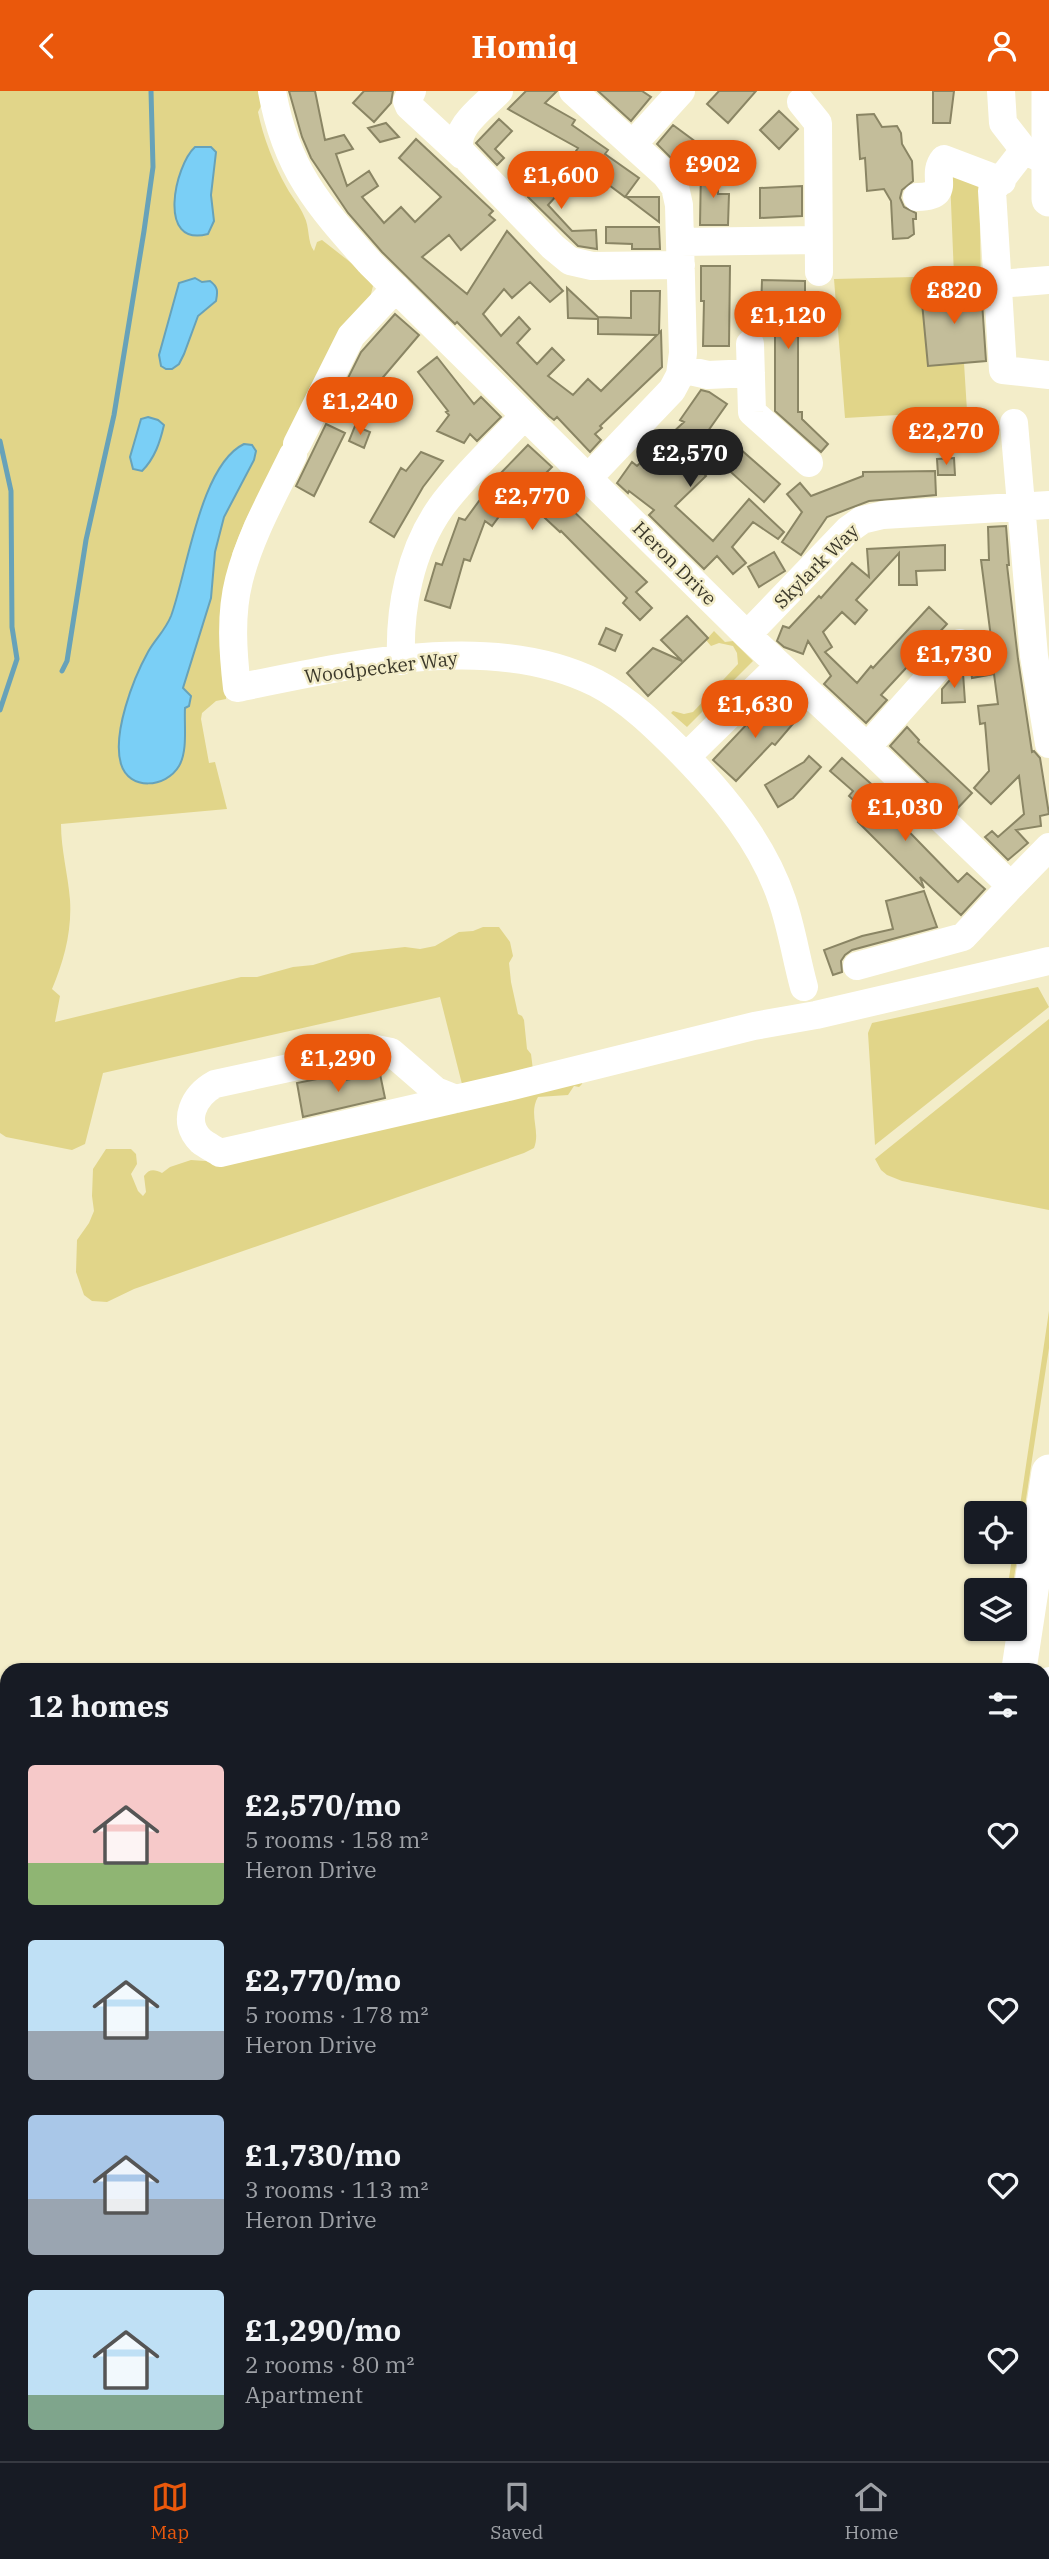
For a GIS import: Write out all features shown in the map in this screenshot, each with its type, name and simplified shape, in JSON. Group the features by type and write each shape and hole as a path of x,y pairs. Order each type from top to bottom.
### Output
{"main road":[{"path":"1049,91 1042,144 1049,199"},
{"path":"1020,1663 1049,1472"}],"street":[{"name":"Heron Drive","path":"272,91 284,141 304,181 326,214 396,288 747,635 1011,886"},
{"path":"412,91 407,101 409,106 570,261 592,266 680,253 818,240"},
{"path":"462,155 459,142 462,129 499,91"},
{"path":"573,91 659,168 675,187 679,205 681,369 677,383 588,478"},
{"path":"633,145 681,91"},
{"path":"1001,91 1003,124 1042,144 992,191 1003,370 1049,375"},
{"path":"801,102 818,123 819,272"},
{"path":"917,197 936,194 939,187 939,167 944,159 1002,181"},
{"path":"998,284 1049,280"},
{"name":"Woodpecker Way","path":"396,288 346,343 255,531 239,581 234,633 237,688 327,670 447,657 508,659 577,675 605,688 637,710 686,757 734,813 766,863 782,900 804,987"},
{"path":"750,344 752,412 809,463"},
{"path":"681,369 702,375 751,373"},
{"path":"401,661 404,602 426,532 453,492 524,416"},
{"path":"1014,423 1034,656 1049,744"},
{"name":"Skylark Way","path":"747,635 843,534 862,520 883,515 1049,505"},
{"path":"867,747 960,643"},
{"path":"686,757 779,666"},
{"path":"857,966 963,937 1049,847"},
{"path":"456,1098 436,1091 391,1052 376,1049 215,1084 195,1100 191,1113 195,1132 201,1141 220,1153 456,1098 754,1026 816,1015 1049,961"}],"shaded area":[{"path":"0,91 259,91 262,104 258,112 266,141 282,179 306,220 314,251 317,242 322,240 359,269 373,286 370,298 245,521 232,554 235,561 226,699 216,701 202,713 201,719 209,763 215,762 227,809 61,824 70,923 60,968 52,989 60,996 55,1022 241,977 257,977 293,967 313,965 352,953 405,947 420,949 435,946 459,932 499,927 510,942 513,956 509,963 511,982 518,1014 524,1020 527,1049 531,1054 533,1070 463,1088 440,997 103,1073 85,1144 72,1150 6,1137 0,1133"},
{"path":"949,154 979,180 981,285 921,293 928,366 964,363 967,411 845,418 834,279 954,276"},
{"path":"714,631 725,642 733,641 753,661 687,727 671,713 693,712 738,664 733,646 719,643 711,646 706,640"},
{"path":"1038,987 1049,1007 875,1145 868,1033 872,1023"},
{"path":"1049,1019 1049,1210 902,1181 881,1170 875,1159"},
{"path":"583,1078 582,1084 579,1087 574,1086 568,1095 538,1097 534,1110 536,1142 534,1148 524,1153 134,1289 107,1302 92,1301 84,1295 76,1272 77,1240 94,1211 93,1169 106,1149 131,1149 136,1154 137,1164 131,1174 143,1196 146,1192 144,1176 150,1171 162,1173 170,1167 191,1160 205,1161"},
{"path":"1049,1311 1049,1348 1026,1501 1021,1501"},
{"path":"1011,1564 1016,1564 1014,1578 1009,1578"}],"water":[{"path":"195,147 211,147 216,152 211,195 214,221 208,234 192,235 181,229 174,202 181,170"},
{"path":"195,278 202,282 210,281 215,285 216,301 198,316 179,364 172,369 166,369 161,366 159,355 179,283"},
{"path":"148,417 164,425 156,449 142,471 133,469 130,457 141,419"},
{"path":"244,444 252,445 256,451 254,460 224,517 215,552 211,598 183,688 191,696 189,706 185,708 185,746 182,760 166,779 139,782 125,773 121,764 119,738 125,707 142,663 171,616 206,496 216,474 229,456"}],"building":[{"path":"289,91 315,91 325,140 344,135 353,149 336,154 347,186 369,171 378,186 362,197 384,223 401,207 415,222 441,197 399,158 416,139 493,211 489,215 495,220 461,250 449,235 422,257 467,294 507,231 563,291 550,302 530,282 512,298 504,289 483,314 501,336 519,317 530,329 517,343 537,364 552,348 564,360 548,376 573,395 588,379 601,391 657,335 598,334 598,319 568,318 567,288 598,317 631,318 631,291 660,291 659,333 661,331 662,367 600,426 602,428 595,434 601,440 590,452 557,417 554,420 549,416 457,322 455,324 382,252 348,213 311,158"},
{"path":"364,91 393,91 391,103 374,122 353,103"},
{"path":"526,91 557,91 545,103 575,120 572,125 608,150 605,154 639,178 625,197 605,182 608,178 574,154 578,148 508,109"},
{"path":"598,91 642,91 651,97 631,121"},
{"path":"719,91 756,91 728,123 707,104"},
{"path":"933,91 954,91 950,123 933,123"},
{"path":"779,111 798,129 779,149 760,130"},
{"path":"874,114 882,127 897,126 902,144 912,161 913,181 902,190 900,198 904,207 916,213 916,219 913,219 914,234 908,238 893,239 891,201 884,189 867,191 865,158 860,159 857,115"},
{"path":"499,119 512,131 495,149 504,158 497,165 476,143"},
{"path":"386,123 399,137 380,142 368,128"},
{"path":"673,125 700,145 682,169 657,144"},
{"path":"701,168 718,168 718,194 729,194 728,225 700,225"},
{"path":"556,171 568,183 548,205 572,231 596,230 597,249 578,246 528,197 531,191 534,194"},
{"path":"802,186 802,216 760,218 760,188"},
{"path":"626,197 659,197 659,222"},
{"path":"606,227 659,227 660,249 632,249 632,244 606,243"},
{"path":"701,266 730,266 729,346 703,346 704,301 701,301"},
{"path":"762,280 805,281 805,311 798,311 798,412 802,412 802,419 828,444 821,452 775,411 775,310 761,310"},
{"path":"981,287 986,361 928,366 921,292"},
{"path":"395,314 419,335 368,395 346,382 361,352"},
{"path":"437,357 474,404 481,397 501,417 477,441 470,434 464,443 437,431 449,415 446,412 448,411 418,372"},
{"path":"701,390 727,404 689,458 706,476 675,506 713,541 749,499 784,532 778,539 753,522 732,547 746,563 733,574 717,556 704,569 649,515 654,510 617,483 632,462 637,466 684,422 680,420"},
{"path":"326,424 345,433 314,496 296,486"},
{"path":"355,426 370,432 364,448 349,441"},
{"path":"528,445 552,467 540,479 647,582 636,592 652,608 640,620 623,603 627,598 561,531 517,492 492,526 485,521 470,561 464,559 450,608 425,600 436,563 442,565 459,518 465,520 496,478"},
{"path":"739,448 780,484 764,502 723,465"},
{"path":"421,452 443,461 423,487 394,537 370,522 401,468 406,471"},
{"path":"954,458 955,475 938,475 937,459"},
{"path":"935,471 936,495 869,501 827,517 801,555 782,542 802,512 787,494 800,483 811,496 863,476 863,472"},
{"path":"1006,526 1007,565 1018,659 1032,752 1040,758 1049,814 1040,816 1041,826 1016,830 1028,843 1008,860 985,837 992,831 998,837 1024,814 1019,776 991,804 974,788 989,771 985,723 980,724 978,706 998,704 994,674 972,678 969,658 993,653 981,560 989,560 988,527"},
{"path":"945,545 945,570 916,571 917,585 899,585 899,553 856,600 867,610 855,624 842,612 823,632 832,647 825,652 857,683 929,607 947,624 881,695 887,700 866,723 824,684 831,676 808,641 803,654 784,647 777,641 783,626 789,628 852,563 869,577 867,549"},
{"path":"774,552 785,571 759,587 748,567"},
{"path":"687,616 708,638 648,696 627,673 653,648 682,661 661,640"},
{"path":"606,628 622,635 615,651 599,644"},
{"path":"963,673 965,702 942,703 942,689 955,674"},
{"path":"774,698 797,719 775,745 772,743 736,781 713,760 747,724 749,727"},
{"path":"907,727 918,742 972,793 956,810 890,746"},
{"path":"809,756 821,767 793,798 778,807 765,785 804,762"},
{"path":"842,758 886,797 881,803 958,882 967,873 985,889 961,915 920,877 924,888 858,822 867,813 849,796 853,791 830,771"},
{"path":"924,891 937,927 852,950 841,961 842,972 833,975 824,950 862,936 893,929 886,901"},
{"path":"380,1074 385,1098 303,1117 297,1083 332,1076 333,1082"}],"waterway":[{"path":"62,671 67,661 86,540 114,415 144,231 153,167 151,91"},
{"path":"0,441 11,491 12,627 17,659 0,710"}]}
